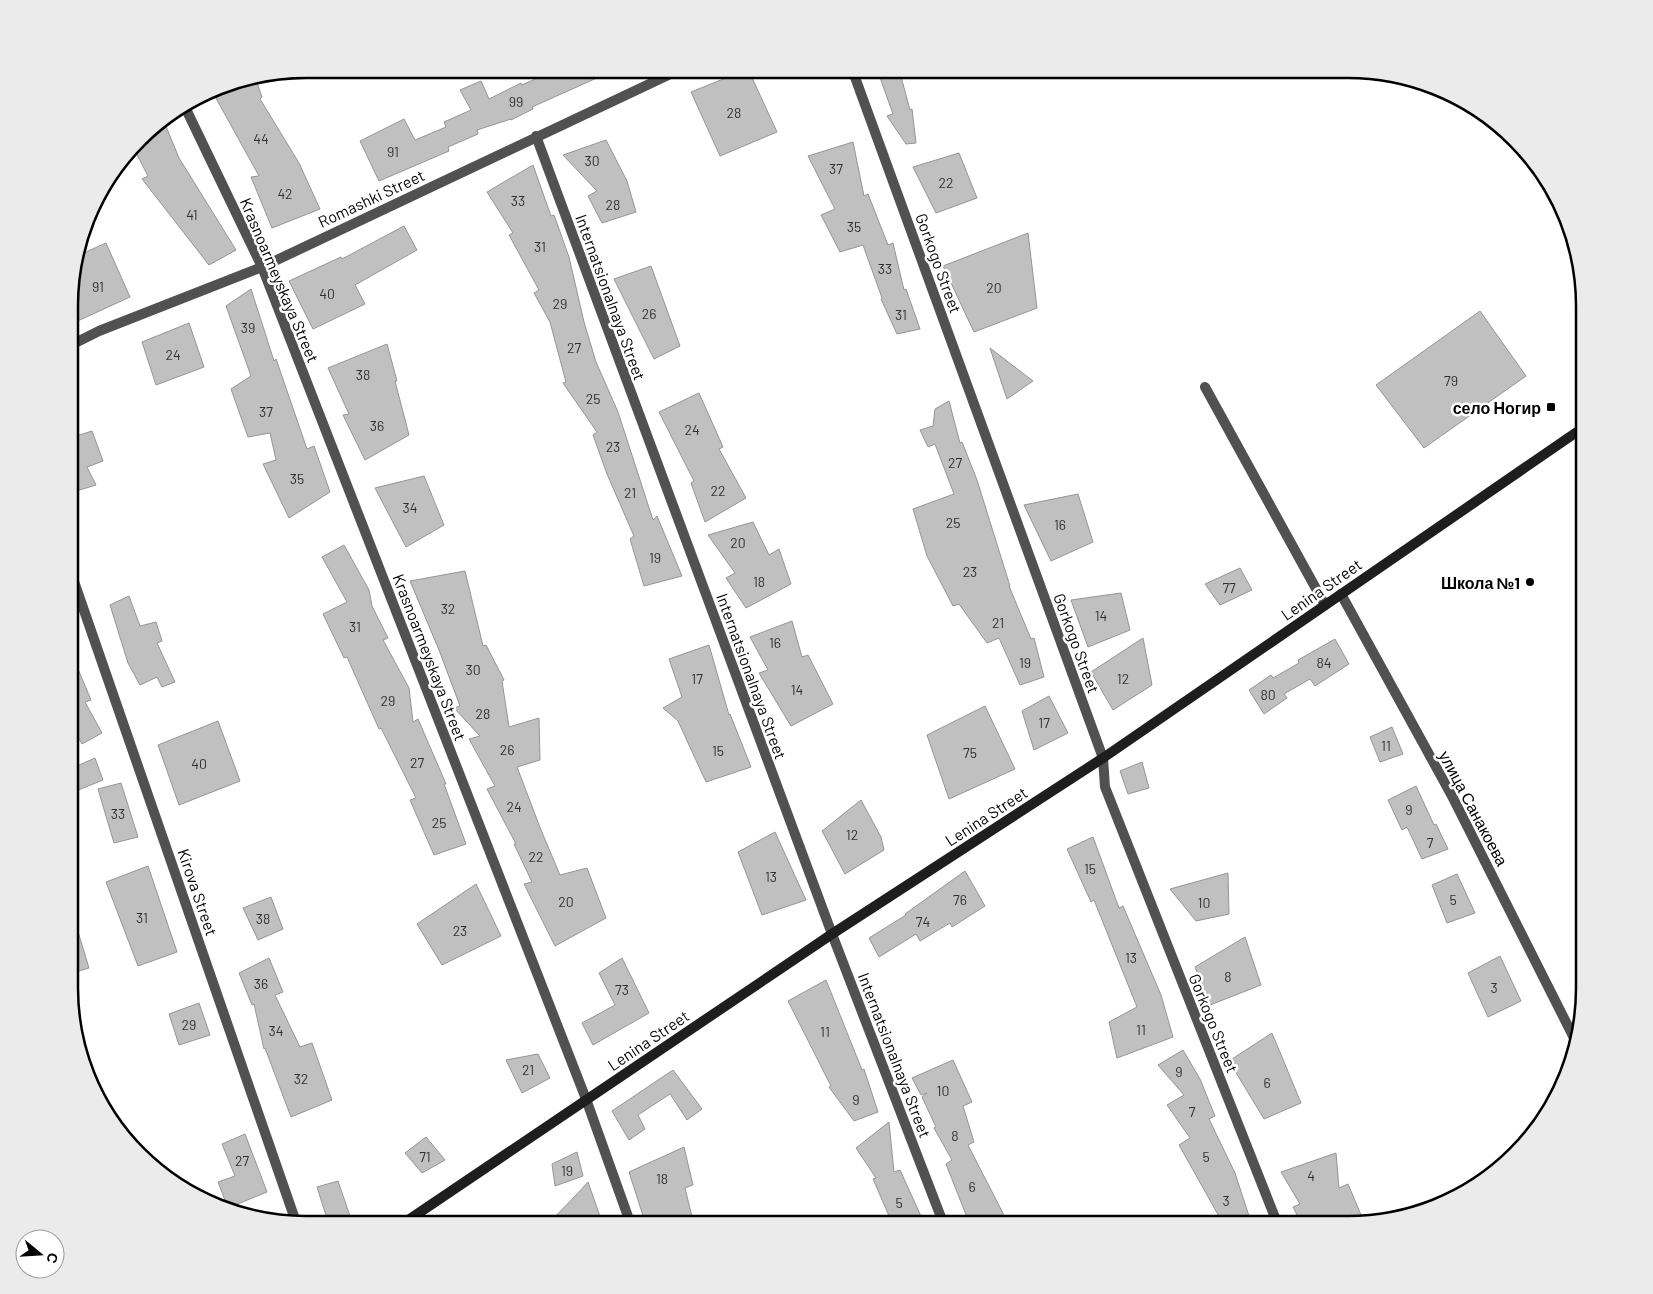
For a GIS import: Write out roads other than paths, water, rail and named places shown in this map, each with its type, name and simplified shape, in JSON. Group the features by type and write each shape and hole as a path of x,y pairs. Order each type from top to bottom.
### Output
{"street":[{"name":"Romashki Street","path":"78,342 99,331 262,267 662,78"},
{"name":"Gorkogo Street","path":"855,78 1103,758 1105,787 1274,1216"},
{"name":"Krasnoarmeyskaya Street","path":"187,111 262,267 586,1100 628,1216"},
{"name":"Internatsionalnaya Street","path":"536,136 832,934 941,1216"},
{"path":"1205,387 1325,605"},
{"name":"Lenina Street","path":"414,1216 832,934 1103,758 1576,432"},
{"name":"Kirova Street","path":"78,593 294,1216"},
{"name":"улица Санакоева","path":"1341,594 1452,796 1571,1031"}],"place":[{"name":"село Ногир","path":"1551,407"},
{"name":"Школа №1","path":"1530,582"}]}
